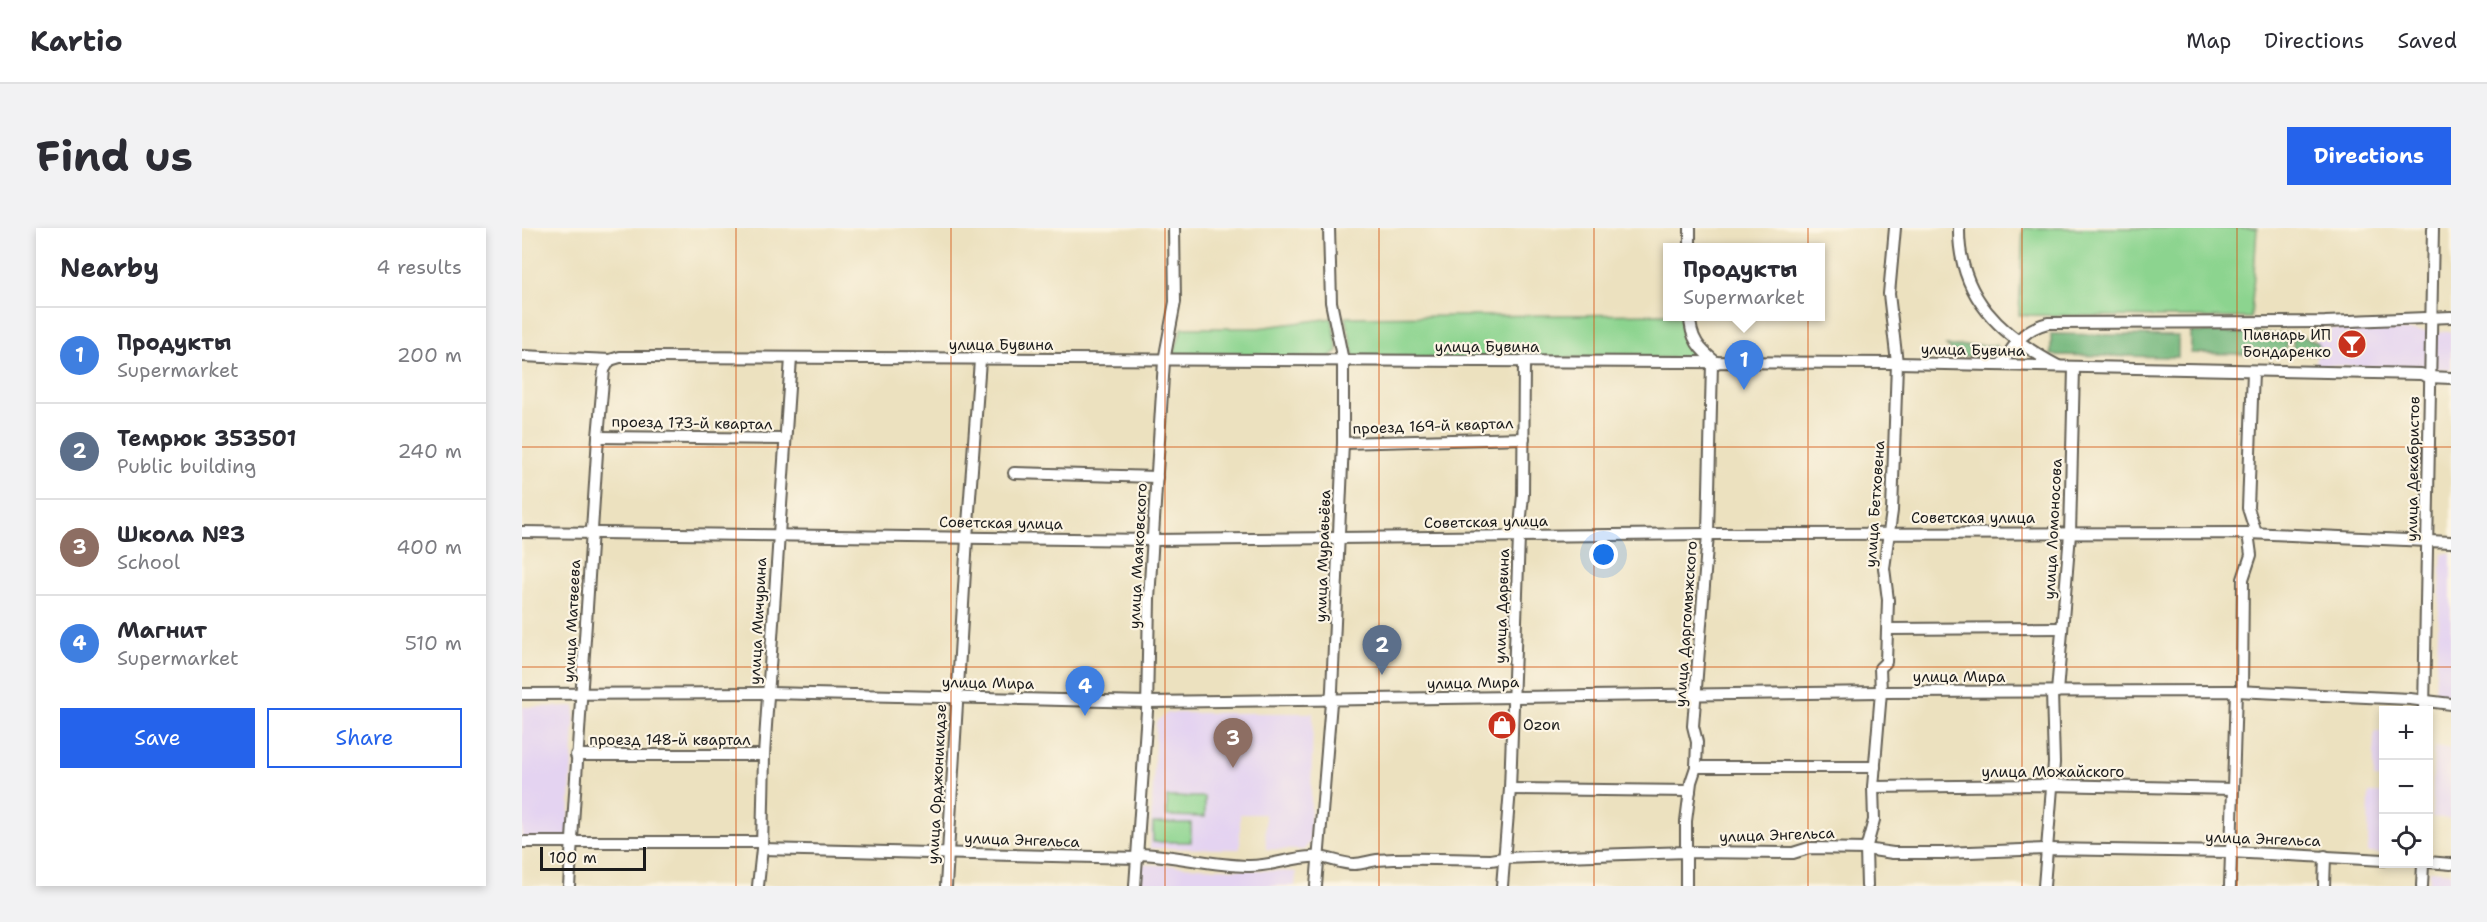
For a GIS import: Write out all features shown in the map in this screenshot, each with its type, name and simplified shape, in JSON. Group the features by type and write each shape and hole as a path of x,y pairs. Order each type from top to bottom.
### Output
{"street":[{"name":"улица Маяковского","path":"1135,886 1147,702 1153,540 1164,361 1174,302 1174,228"},
{"name":"улица Муравьёва","path":"1316,886 1331,701 1343,443 1343,361 1331,302 1329,228"},
{"name":"улица Бетховена","path":"1867,886 1866,849 1874,820 1873,787 1881,692 1880,668 1886,662 1888,629 1888,600 1884,568 1889,533 1897,363 1889,294 1895,228"},
{"path":"1959,228 1962,253 1973,288 1994,321 2016,341 2061,367"},
{"name":"улица Декабристов","path":"2424,705 2433,228"},
{"name":"улица Бувина","path":"2016,341 2027,332 2048,324 2325,322 2451,317"},
{"path":"1690,321 1694,341 1715,363"},
{"path":"2001,365 2016,341"},
{"name":"улица Бувина","path":"522,356 610,360 620,357 1897,363 2421,374 2429,377 2451,378"},
{"name":"улица Мичурина","path":"758,886 762,846 764,755 791,358"},
{"name":"улица Матвеева","path":"569,886 579,703 583,693 598,437 604,370 610,360"},
{"name":"улица Орджоникидзе","path":"946,886 966,538 980,360"},
{"name":"улица Дарвина","path":"1502,886 1510,789 1519,537 1523,495 1524,362"},
{"name":"улица Даргомыжского","path":"1686,886 1688,852 1686,821 1696,767 1694,726 1708,534 1715,363"},
{"name":"улица Ломоносова","path":"2044,886 2050,785 2054,763 2055,692 2070,534 2074,368"},
{"path":"2230,886 2243,579 2251,555 2252,533 2248,508 2253,371"},
{"name":"проезд 173-й квартал","path":"598,437 785,440"},
{"name":"проезд 169-й квартал","path":"1343,443 1524,438"},
{"path":"1014,472 1157,477"},
{"name":"Советская улица","path":"522,532 1153,540 1708,534 2252,533 2451,543"},
{"path":"1888,629 2062,628"},
{"name":"улица Мира","path":"522,694 769,693 1147,702 1881,692 2239,691 2424,705 2451,704"},
{"name":"проезд 148-й квартал","path":"576,754 764,755"},
{"path":"1696,767 1875,767"},
{"name":"улица Можайского","path":"1873,787 2050,785 2233,789"},
{"path":"1510,789 1690,791"},
{"name":"улица Энгельса","path":"522,842 762,846 949,853 1161,855 1205,864 1250,866 1318,857 1354,864 1376,860 1491,860 1688,852 1793,852 1809,848 1866,849 1893,853 2046,849 2230,852 2379,860"},
{"path":"2324,886 2325,856"},
{"path":"2433,862 2451,864"},
{"path":"2422,886 2423,868"}],"shaded area":[{"path":"2317,328 2451,332 2451,369 2316,365"},
{"path":"2442,553 2451,553 2451,697 2435,695"},
{"path":"575,706 568,840 522,839 522,707"},
{"path":"1168,713 1313,713 1310,842 1304,850 1266,849 1265,814 1240,814 1240,849 1150,848 1156,722"},
{"path":"2374,732 2379,732 2379,778 2374,778"},
{"path":"2434,748 2451,749 2451,819 2433,817"},
{"path":"2369,793 2379,793 2379,853 2368,853"},
{"path":"1140,864 1296,872 1295,886 1139,886"},
{"path":"2430,870 2451,872 2451,886 2429,886"}],"green space":[{"path":"2023,228 2257,228 2251,318 2019,315"},
{"path":"1663,314 1663,321 1687,321 1691,358 1354,358 1346,317"},
{"path":"1332,318 1338,352 1330,357 1182,357 1174,354 1182,328 1258,328"},
{"path":"2191,332 2287,334 2286,355 2191,353"},
{"path":"2293,333 2317,342 2321,355 2293,354"},
{"path":"2051,334 2178,336 2178,357 2051,355"},
{"path":"1996,345 1998,358 1958,356 1946,346"},
{"path":"1167,797 1205,797 1205,817 1167,816"},
{"path":"1153,823 1191,823 1191,842 1153,842"}],"place":[{"name":"Пивнарь ИП Бондаренко","path":"2352,344"},
{"name":"Продукты","path":"1744,390"},
{"name":"Темрюк 353501","path":"1382,675"},
{"name":"Магнит","path":"1085,716"},
{"name":"Ozon","path":"1502,725"},
{"name":"Школа №3","path":"1233,768"}]}
